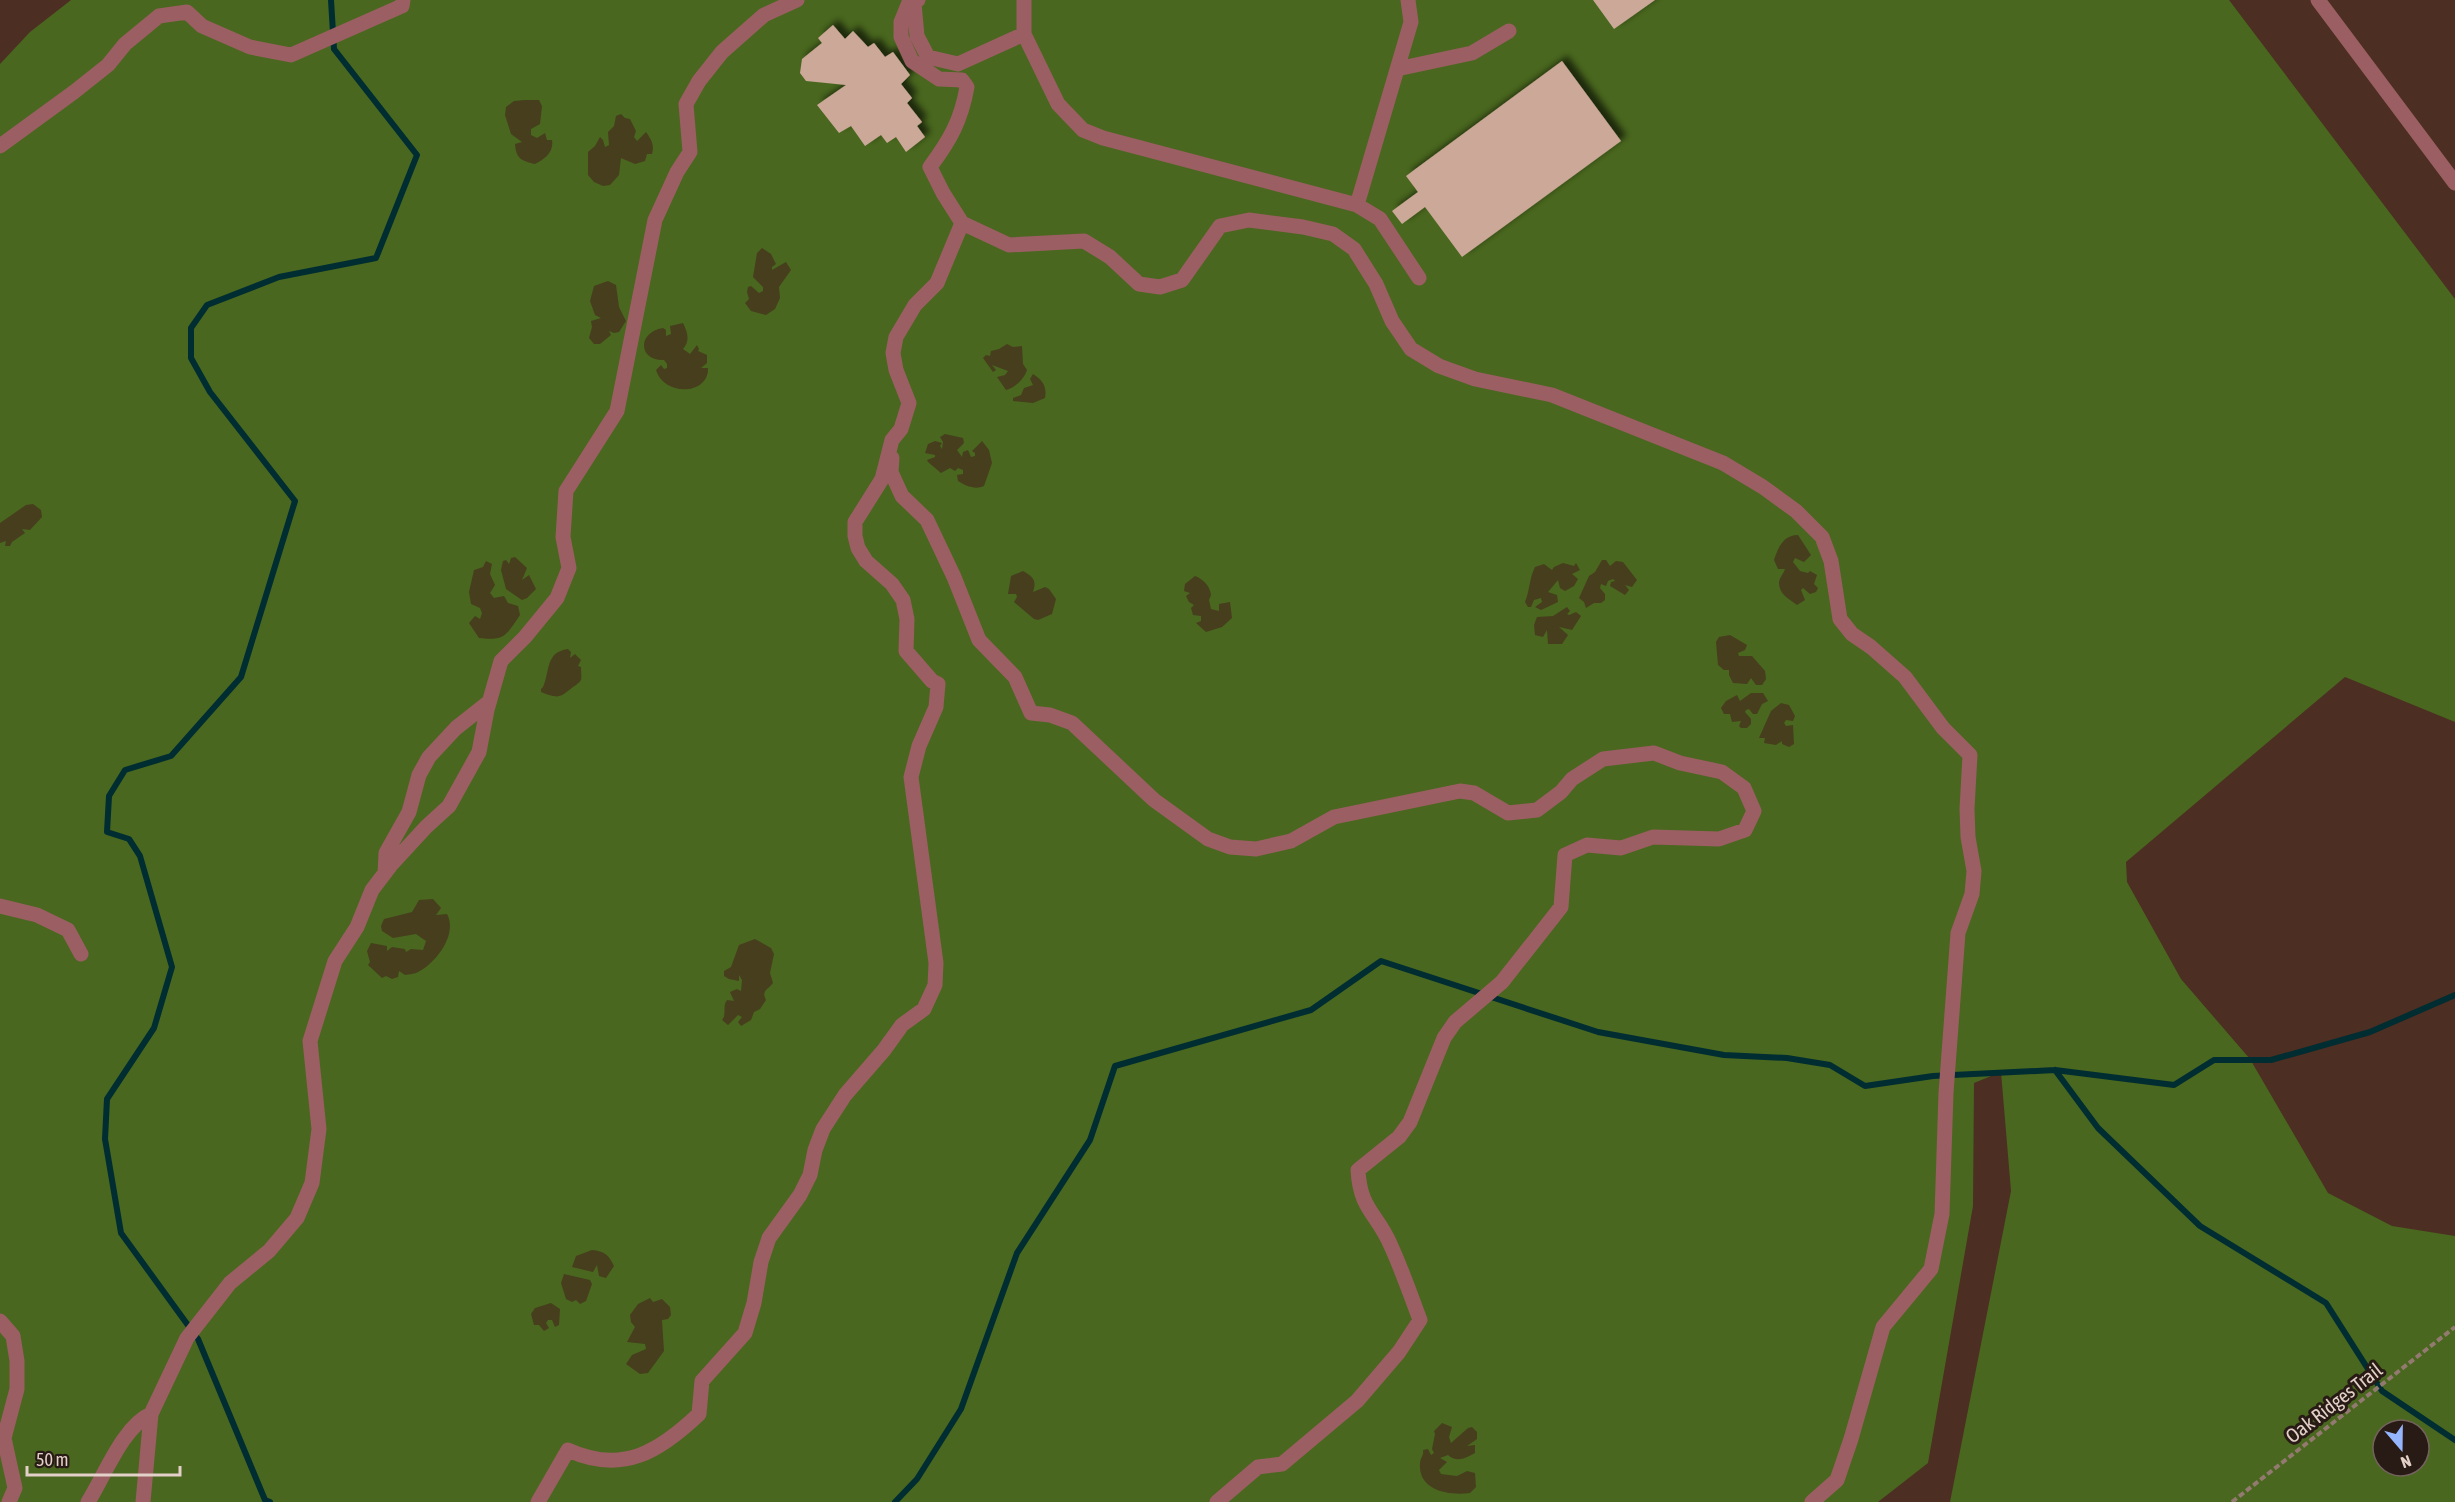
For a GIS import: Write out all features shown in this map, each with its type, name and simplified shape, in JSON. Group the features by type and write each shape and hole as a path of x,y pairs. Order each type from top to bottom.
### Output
{"street":[{"path":"0,146 74,92 159,16 187,12 202,26 250,47 291,55 402,6 403,0"},
{"path":"143,1502 151,1414 188,1338 230,1283 270,1251 297,1218 312,1183 319,1129 310,1041 335,961 357,927 372,890 426,827 449,806 479,752 489,702 501,661 525,637 557,598 569,568 563,537 566,491 617,411 654,220 677,172 690,152 686,104 699,81 722,52 764,15 797,0"},
{"path":"910,0 901,22 901,37 912,62 939,79 962,80 967,87 962,112 950,140 930,167 942,192 962,223 1009,245 1084,241 1110,257 1139,284 1160,287 1182,280 1220,226 1249,220 1303,227 1333,234 1354,249 1376,284 1392,321 1411,349 1439,366 1475,379 1552,395 1703,455 1763,487 1796,511 1822,537 1832,561 1840,619 1852,634 1871,647 1905,677 1943,728 1970,755 1967,818 1974,871 1972,894 1958,933 1946,1093 1942,1214 1931,1269 1884,1327 1837,1480 1812,1502"},
{"path":"918,0 914,3 917,36 928,57 958,64 1024,34"},
{"path":"1024,0 1024,34 1059,104 1083,130 1103,138 1357,205 1380,219 1419,278"},
{"path":"1357,205 1411,22 1408,0"},
{"path":"2318,0 2455,183"},
{"path":"1397,69 1472,53 1509,31"},
{"path":"538,1502 568,1450 605,1462 625,1461 674,1438 699,1414 702,1381 745,1333 754,1304 761,1262 769,1238 805,1185 823,1129 844,1095 884,1050 902,1025 924,1009 934,986 936,963 928,913 926,877 919,847 912,777 919,746 936,707 938,684 932,681 906,651 907,619 903,600 892,584 866,561 858,548 855,522 882,479 892,440 902,429 909,403 896,370 893,353 896,337 915,305 937,283 962,223"},
{"path":"892,440 891,472 902,496 927,520 954,577 979,640 1015,677 1031,713 1050,715 1072,723 1154,800 1208,839 1230,847 1256,849 1291,841 1334,817 1460,791 1474,793 1508,813 1537,810 1561,792 1572,779 1603,759 1654,753 1680,763 1722,772 1744,788 1755,811 1745,830 1719,839 1653,837 1621,848 1587,845 1565,855 1561,907 1502,982 1455,1022 1444,1038 1410,1122 1399,1137 1358,1170 1359,1191 1369,1212 1383,1228 1392,1246 1420,1320 1399,1352 1357,1401 1282,1464 1257,1467 1217,1502"},
{"path":"385,873 386,853 409,812 419,775 429,757 456,728 489,702"},
{"path":"0,906 37,915 68,930 81,954"},
{"path":"0,1321 13,1336 17,1361 17,1389 4,1438 15,1488 9,1502"},
{"path":"88,1502 126,1437 142,1418 151,1414"}],"path":[{"name":"Oak Ridges Trail","path":"2232,1502 2455,1327"}],"green space":[{"path":"71,0 2229,0 2455,299 2455,722 2345,677 2126,862 2127,882 2181,979 2250,1059 2328,1193 2392,1226 2455,1236 2455,1502 1950,1502 2011,1191 2001,1072 1974,1083 1973,1206 1928,1463 1878,1502 0,1502 0,64 30,32"}],"sand":[{"path":"539,100 542,106 540,124 531,129 531,135 537,138 545,133 547,140 552,140 552,148 548,155 535,164 518,156 515,144 522,142 511,134 505,115 506,107 514,101"},
{"path":"621,114 630,119 636,131 634,137 637,141 646,132 652,144 652,154 647,154 645,161 635,164 621,158 619,175 610,185 603,186 594,182 588,175 588,152 600,137 605,147 609,145 608,132 614,126 616,116"},
{"path":"762,248 771,254 776,264 772,270 786,262 791,270 779,287 780,298 775,309 766,315 751,311 745,303 749,299 748,287 751,286 759,293 763,291 763,287 753,277 757,253"},
{"path":"608,281 616,285 619,307 626,321 619,332 609,331 611,335 600,344 594,344 589,338 591,321 601,318 595,315 590,301 594,286"},
{"path":"683,323 688,337 683,349 690,354 697,345 698,351 707,355 707,363 701,368 708,368 701,384 685,389 668,385 661,379 656,370 661,365 664,369 667,368 667,364 664,360 649,356 644,346 645,340 655,331 663,328 666,330 666,336 671,334 670,326"},
{"path":"1007,344 1013,347 1022,346 1023,364 1027,370 1019,383 1006,390 997,377 1005,375 1008,371 992,365 996,370 993,372 983,358 986,355 990,356 991,351"},
{"path":"1033,374 1044,384 1045,398 1033,403 1013,401 1013,398 1021,395 1024,388 1033,385 1030,379"},
{"path":"945,434 963,438 964,443 957,450 962,457 963,452 968,450 971,457 975,456 972,451 982,441 989,450 992,463 984,486 971,487 958,481 957,475 963,474 963,470 958,468 955,471 950,468 941,473 928,462 927,460 935,455 925,453 928,444 935,441 942,443 940,446 942,449 943,442 940,437"},
{"path":"33,504 41,510 42,517 30,530 22,529 25,533 10,546 5,546 6,541 0,543 0,523 26,505"},
{"path":"1798,535 1811,555 1804,562 1795,558 1793,562 1800,571 1808,573 1810,571 1817,575 1814,584 1818,588 1816,592 1810,594 1803,588 1801,590 1805,600 1797,605 1785,596 1779,587 1779,581 1785,569 1778,569 1774,560 1779,547 1785,540"},
{"path":"515,557 527,568 522,580 529,575 536,589 522,600 506,589 501,570 503,561 506,560 509,564 511,558"},
{"path":"1602,560 1606,560 1610,566 1616,561 1623,562 1637,580 1632,587 1625,585 1629,590 1625,595 1610,586 1611,582 1615,581 1613,579 1608,581 1606,586 1601,584 1600,588 1605,594 1605,600 1586,608 1584,602 1579,598 1589,576 1595,572"},
{"path":"486,561 492,564 490,574 495,585 490,593 494,598 504,596 508,603 518,606 520,615 504,636 494,639 479,638 469,623 475,616 480,619 482,613 480,608 471,604 469,592 474,570 483,567"},
{"path":"1563,563 1574,566 1576,563 1580,570 1572,574 1578,579 1574,586 1565,591 1560,588 1558,580 1548,592 1557,595 1558,602 1541,610 1535,607 1542,602 1541,598 1534,600 1531,607 1528,607 1525,602 1535,567 1544,564 1552,570"},
{"path":"1023,571 1033,579 1035,584 1033,592 1045,587 1056,599 1052,614 1038,620 1034,619 1014,602 1016,594 1008,594 1011,576"},
{"path":"1195,576 1208,586 1211,595 1209,600 1211,609 1219,611 1219,604 1230,602 1232,618 1222,627 1206,632 1196,623 1201,621 1201,616 1193,615 1191,608 1194,605 1186,596 1190,593 1184,591 1185,584"},
{"path":"1567,607 1570,611 1567,614 1576,612 1581,616 1572,630 1559,627 1568,635 1562,644 1548,644 1547,630 1543,637 1535,635 1534,625 1537,617 1553,616"},
{"path":"1730,635 1747,645 1745,650 1738,653 1739,656 1752,656 1765,671 1766,679 1762,685 1756,685 1751,678 1747,684 1733,683 1729,670 1724,670 1718,665 1716,642 1719,637"},
{"path":"568,649 571,652 570,658 575,654 581,660 578,666 581,667 580,681 558,696 541,692 552,658 555,654"},
{"path":"1751,693 1763,693 1768,701 1762,704 1757,714 1753,714 1749,709 1746,710 1751,724 1747,728 1741,728 1739,726 1741,721 1732,722 1730,714 1724,714 1721,708 1726,701 1737,695 1740,701"},
{"path":"1781,703 1789,705 1795,716 1793,721 1786,720 1784,723 1786,726 1793,725 1794,744 1789,747 1782,744 1782,741 1776,745 1764,743 1765,738 1759,738 1771,711"},
{"path":"433,899 441,908 436,915 447,914 450,922 447,939 438,955 417,973 405,975 399,971 398,977 382,978 368,965 370,962 367,951 371,943 387,946 387,951 392,947 405,949 406,952 411,949 423,950 426,941 416,934 393,938 382,931 381,926 384,919 412,912 419,900"},
{"path":"755,939 771,948 774,954 770,973 773,983 765,992 766,1000 760,1009 754,1012 751,1020 741,1026 738,1022 742,1017 738,1015 728,1025 722,1020 725,1005 727,1000 734,1001 730,992 737,989 741,991 742,980 739,975 739,981 729,979 724,976 724,971 731,967 739,945"},
{"path":"592,1250 600,1251 608,1256 614,1266 606,1278 599,1276 597,1265 593,1272 572,1267 576,1256"},
{"path":"564,1274 590,1280 592,1284 586,1301 580,1304 576,1300 572,1302 566,1299 561,1283"},
{"path":"650,1298 653,1302 662,1299 670,1307 671,1315 668,1319 662,1320 664,1351 648,1373 640,1374 626,1364 632,1355 646,1349 645,1344 627,1342 635,1327 630,1315 638,1304"},
{"path":"551,1303 560,1309 559,1325 555,1327 552,1320 548,1320 546,1323 549,1328 544,1331 539,1325 534,1325 531,1314 535,1308"},
{"path":"1442,1423 1452,1427 1449,1437 1451,1443 1468,1428 1472,1427 1477,1432 1477,1439 1467,1446 1475,1445 1475,1453 1462,1459 1455,1459 1448,1455 1440,1458 1447,1462 1439,1470 1441,1474 1457,1476 1467,1471 1475,1473 1476,1487 1470,1493 1453,1494 1437,1490 1424,1480 1421,1473 1420,1462 1423,1450 1428,1449 1431,1455 1434,1453 1432,1449 1434,1431"}],"building":[{"path":"1593,0 1655,0 1614,29"},
{"path":"833,25 845,39 853,31 868,47 874,43 885,57 893,52 910,75 901,84 912,98 907,103 922,122 917,126 925,137 906,152 896,137 887,143 881,135 865,146 851,126 839,133 817,105 846,85 806,81 800,73 802,59 822,43 818,38"},
{"path":"1562,61 1621,141 1462,257 1425,207 1402,224 1392,211 1418,192 1406,176"}],"waterway":[{"path":"270,1502 265,1500 198,1339 121,1233 105,1139 107,1099 154,1028 172,967 140,856 129,839 107,832 109,796 125,770 171,756 241,677 295,501 210,392 191,358 191,328 207,305 279,277 376,258 417,155 334,49 331,0"},
{"path":"895,1502 917,1479 961,1409 1017,1253 1090,1140 1115,1066 1311,1010 1381,961 1598,1032 1724,1055 1787,1058 1830,1065 1865,1086 1933,1076 2055,1070 2174,1085 2214,1060 2271,1060 2370,1032 2455,995"},
{"path":"2055,1070 2098,1128 2200,1226 2326,1303 2382,1391 2455,1440"}]}
